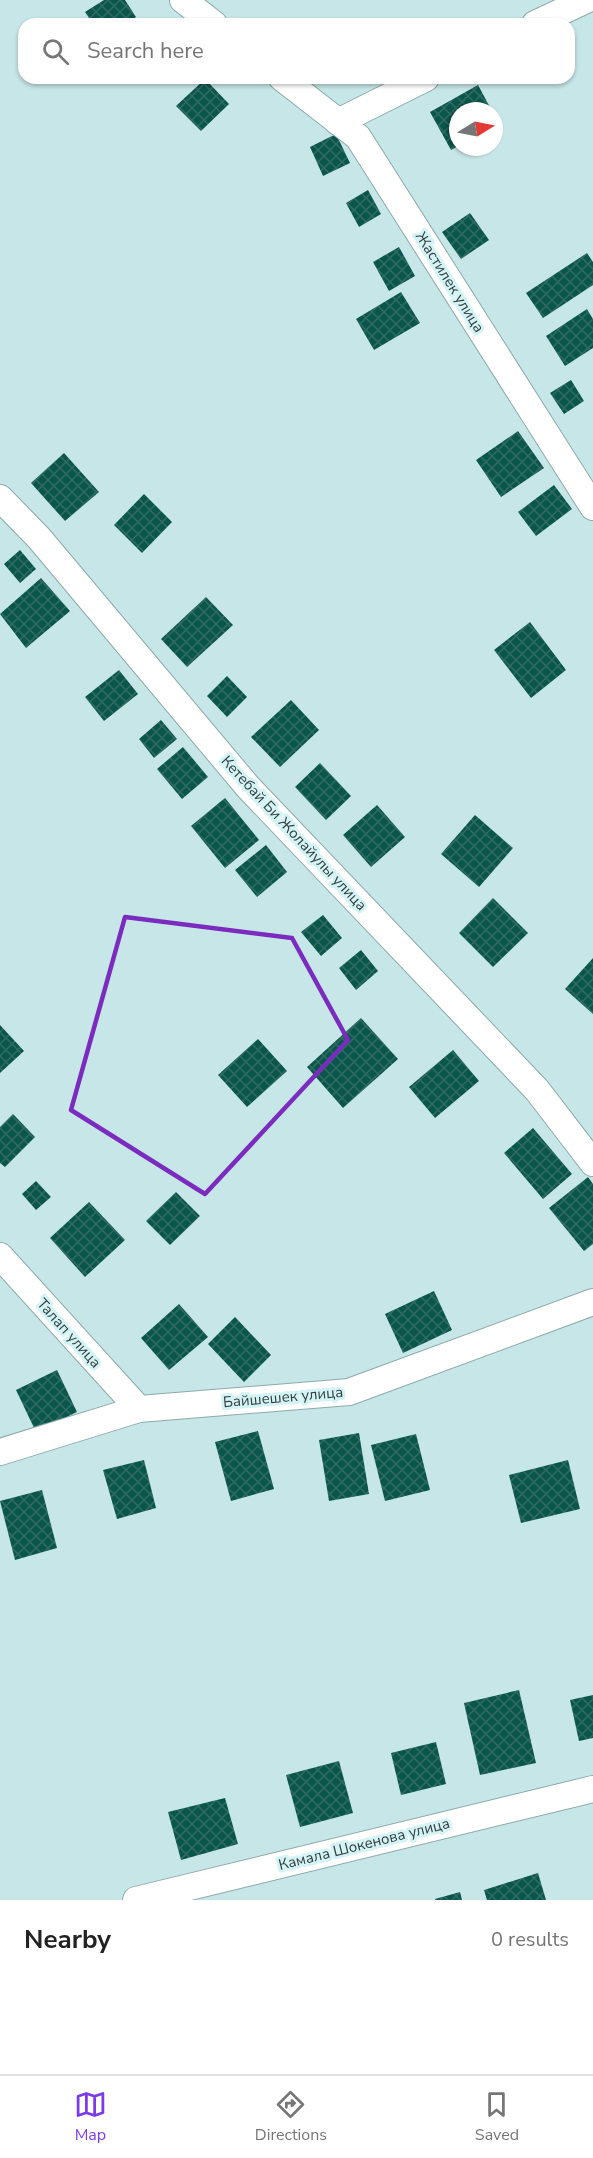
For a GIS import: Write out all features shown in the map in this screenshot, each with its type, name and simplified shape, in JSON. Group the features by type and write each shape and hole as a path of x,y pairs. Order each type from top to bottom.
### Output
{"street":[{"path":"183,0 206,18"},
{"path":"548,18 586,0"},
{"name":"Жастилек улица","path":"290,84 358,137 593,507"},
{"path":"338,122 414,84"},
{"name":"Кетебай Би Жолайулы улица","path":"0,498 39,538 248,787 537,1090 593,1163"},
{"name":"Талап улица","path":"0,1256 139,1409"},
{"name":"Байшешек улица","path":"0,1452 139,1409 349,1392 593,1302"},
{"name":"Камала Шокенова улица","path":"135,1900 593,1789"}],"highlighted area":[{"path":"125,917 292,938 348,1040 205,1194 71,1110"}],"building":[{"path":"104,0 125,0 136,17 89,18 85,12"},
{"path":"200,84 210,84 229,104 201,131 176,106"},
{"path":"478,85 487,102 449,102 449,146 430,112"},
{"path":"336,134 350,163 323,176 310,147"},
{"path":"368,190 381,214 359,227 346,203"},
{"path":"470,213 489,240 461,259 442,232"},
{"path":"399,247 415,276 389,291 373,262"},
{"path":"587,253 593,262 593,285 543,318 526,293"},
{"path":"401,292 420,323 374,350 356,319"},
{"path":"587,309 593,319 593,348 565,366 546,336"},
{"path":"571,380 584,401 564,414 550,393"},
{"path":"518,431 544,468 501,497 476,460"},
{"path":"64,453 99,492 65,521 31,483"},
{"path":"554,485 572,509 536,536 518,512"},
{"path":"144,494 172,522 142,553 114,525"},
{"path":"20,550 36,569 20,583 4,564"},
{"path":"41,578 70,611 26,648 0,614"},
{"path":"206,597 233,625 187,667 161,639"},
{"path":"530,622 566,670 531,698 494,650"},
{"path":"119,670 138,694 104,721 85,697"},
{"path":"227,676 247,697 227,717 207,696"},
{"path":"291,700 319,730 280,767 251,737"},
{"path":"161,720 177,739 154,758 139,739"},
{"path":"183,747 208,777 182,799 157,769"},
{"path":"320,763 351,796 326,820 295,787"},
{"path":"225,798 259,840 225,868 191,826"},
{"path":"377,805 405,837 371,867 343,835"},
{"path":"475,815 513,848 479,887 441,854"},
{"path":"266,845 287,872 257,897 235,870"},
{"path":"493,898 528,933 493,967 459,933"},
{"path":"323,915 342,938 321,956 301,932"},
{"path":"361,950 378,971 356,990 339,968"},
{"path":"593,958 593,1014 565,989"},
{"path":"361,1018 398,1059 343,1108 307,1067"},
{"path":"0,1025 24,1051 0,1073"},
{"path":"258,1039 287,1071 247,1107 218,1075"},
{"path":"453,1050 479,1081 435,1118 409,1087"},
{"path":"13,1114 35,1137 5,1167 0,1163 0,1127"},
{"path":"533,1128 572,1174 543,1199 504,1153"},
{"path":"588,1177 593,1184 593,1244 584,1251 549,1208"},
{"path":"36,1181 51,1197 36,1210 22,1194"},
{"path":"176,1192 200,1216 170,1245 146,1221"},
{"path":"89,1202 125,1240 85,1277 50,1238"},
{"path":"434,1291 452,1330 403,1353 385,1314"},
{"path":"179,1304 208,1337 169,1370 141,1338"},
{"path":"235,1317 271,1355 244,1382 208,1344"},
{"path":"57,1370 77,1412 36,1432 16,1390"},
{"path":"258,1431 274,1489 231,1501 215,1442"},
{"path":"359,1433 369,1494 329,1501 319,1440"},
{"path":"416,1434 430,1490 385,1501 371,1445"},
{"path":"144,1460 156,1508 117,1519 103,1470"},
{"path":"568,1460 580,1509 521,1523 509,1475"},
{"path":"42,1490 57,1548 15,1560 0,1501"},
{"path":"519,1690 536,1763 480,1775 464,1703"},
{"path":"593,1695 593,1738 579,1741 570,1700"},
{"path":"436,1742 446,1784 401,1795 391,1753"},
{"path":"339,1761 353,1813 300,1827 286,1775"},
{"path":"225,1798 238,1844 181,1860 168,1812"},
{"path":"538,1873 546,1900 487,1900 484,1890"},
{"path":"460,1892 462,1900 435,1900 435,1899"}]}
